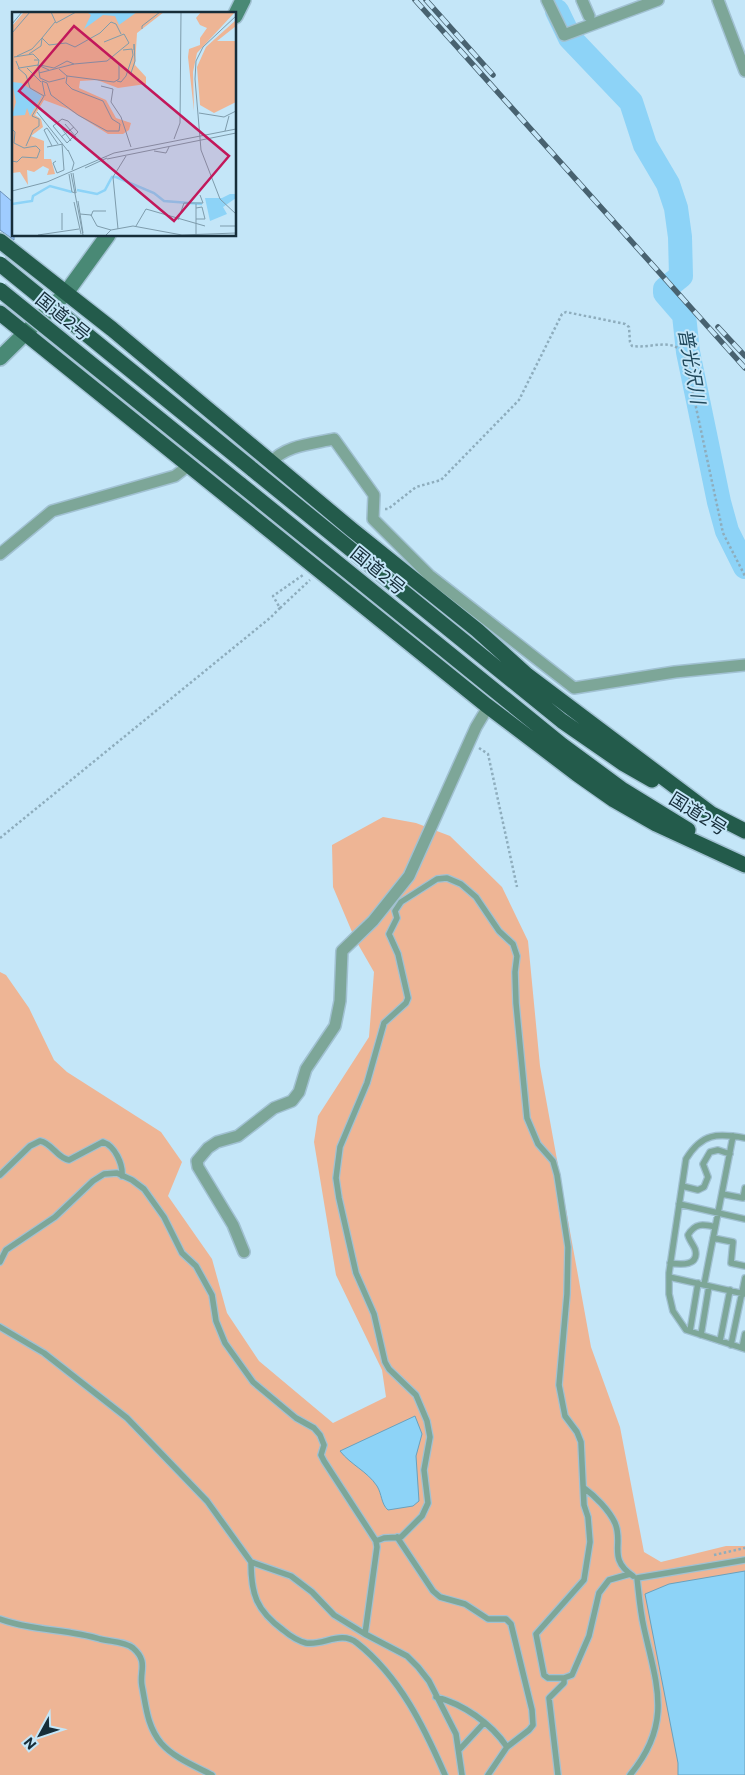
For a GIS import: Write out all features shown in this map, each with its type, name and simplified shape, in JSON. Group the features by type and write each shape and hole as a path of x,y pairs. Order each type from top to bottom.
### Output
{"highway":[{"path":"0,240 270,463 467,613 527,675 713,815"},
{"name":"国道2号","path":"0,264 562,722 624,764 713,815 745,831"},
{"name":"国道2号","path":"0,290 562,745 623,790 745,865"},
{"path":"0,313 188,466 311,572 488,707 614,800 656,824 745,865"}],"main road":[{"path":"236,14 243,0"},
{"path":"0,358 66,293 107,236"}],"street":[{"path":"547,0 559,27 567,34 658,0"},
{"path":"582,0 589,16"},
{"path":"718,0 745,71"},
{"path":"270,463 278,454 286,449 334,440 374,495 373,518 381,529 467,613 574,688 675,672 745,665"},
{"path":"0,554 52,511 175,476 188,466"},
{"path":"244,1252 233,1225 198,1167 197,1161 208,1148 217,1142 238,1136 274,1108 292,1101 299,1092 306,1069 335,1026 340,1001 342,951 373,921 409,876 467,745 488,707"}],"lane":[{"path":"376,1542 384,1538 405,1534 426,1510 428,1503 424,1470 430,1437 427,1421 416,1395 389,1369 385,1362 374,1314 356,1273 338,1198 336,1178 340,1147 367,1083 384,1023 406,1003 408,998 400,960 389,934 397,918 396,911 401,902 437,879 447,878 461,884 476,897 499,931 513,944 517,956 515,972 516,1003 527,1118 538,1144 553,1161 558,1175 568,1247 565,1324 559,1385 565,1416 577,1432 581,1442 590,1542 584,1580 536,1634 544,1675 548,1678 564,1678 572,1675 578,1665 589,1636 599,1593 609,1580 630,1574"},
{"path":"745,1138 711,1135 699,1143 686,1160 669,1277 672,1311 686,1330 743,1349 745,1334"},
{"path":"690,1331 704,1285 733,1136"},
{"path":"0,1175 30,1146 40,1141 45,1141 61,1157 69,1160 102,1142 106,1143 112,1149 123,1168 122,1176"},
{"path":"682,1186 698,1190 704,1187 708,1177 703,1164 707,1155 718,1150 730,1154"},
{"path":"0,1262 6,1250 55,1217 93,1181 104,1174 117,1174 144,1189 164,1217 182,1253 196,1266 212,1295 216,1321 225,1343 253,1382 296,1418 314,1428 320,1435 324,1445 321,1455 324,1462 376,1542 377,1547 365,1634"},
{"path":"722,1194 743,1198 745,1188"},
{"path":"680,1204 745,1219"},
{"path":"670,1263 685,1265 692,1263 696,1256 688,1235 690,1231 701,1224 715,1227"},
{"path":"713,1238 733,1242 731,1263 745,1266"},
{"path":"669,1277 743,1293"},
{"path":"731,1345 745,1278"},
{"path":"701,1335 704,1285"},
{"path":"720,1341 730,1290"},
{"path":"0,1327 44,1352 126,1418 206,1501 251,1562 291,1576 312,1592 334,1615 407,1656 429,1681 456,1734 462,1775"},
{"path":"584,1488 592,1494 616,1525 618,1558 630,1574 637,1578 745,1560"},
{"path":"397,1537 433,1591 440,1596 465,1604 488,1619 506,1619 511,1624 532,1710 533,1725 507,1747 488,1775"},
{"path":"251,1562 251,1586 259,1608 273,1623 290,1636 307,1643 346,1637 356,1642 389,1674 428,1735 445,1775"},
{"path":"630,1775 644,1758 658,1724 659,1709 655,1672 644,1627 637,1578"},
{"path":"0,1619 12,1624 91,1635 132,1647 143,1662 142,1685 146,1697 145,1708 154,1732 173,1754 212,1775"},
{"path":"558,1775 549,1698 564,1683 564,1678"},
{"path":"436,1697 463,1708 500,1737 507,1747"},
{"path":"459,1750 484,1723"}],"path":[{"path":"374,502 388,509 416,487 441,480 524,394 562,314 566,312 626,324 629,327 632,346 675,345 681,349 685,356 723,533 745,576"},
{"path":"280,608 273,596 305,574 311,572"},
{"path":"0,838 280,608 311,572"},
{"path":"467,745 488,754 517,887"}],"shaded area":[{"path":"383,817 416,823 450,836 502,887 528,941 540,1066 591,1347 620,1427 644,1552 661,1562 726,1546 745,1546 745,1775 0,1775 0,972 6,975 29,1008 54,1060 67,1072 161,1132 182,1162 168,1196 212,1259 227,1313 259,1361 333,1423 386,1397 382,1370 336,1275 314,1142 318,1116 369,1037 374,972 355,939 333,887 332,845"}],"water":[{"path":"415,1416 422,1434 416,1456 419,1501 413,1506 388,1510 384,1505 379,1489 373,1481 340,1451"},
{"path":"745,1571 745,1775 678,1775 678,1763 645,1594 669,1584"}],"building":[{"path":"0,191 12,201 12,236 14,236 14,240 0,230"}],"waterway":[{"name":"普光沢川","path":"557,11 570,38 631,102 645,145 668,184 676,208 680,237 681,276 665,289 665,293 684,315 688,352 719,502 727,531 745,567"}],"railway":[{"path":"415,0 745,368"},
{"path":"426,0 493,75"},
{"path":"718,327 745,356"}]}
